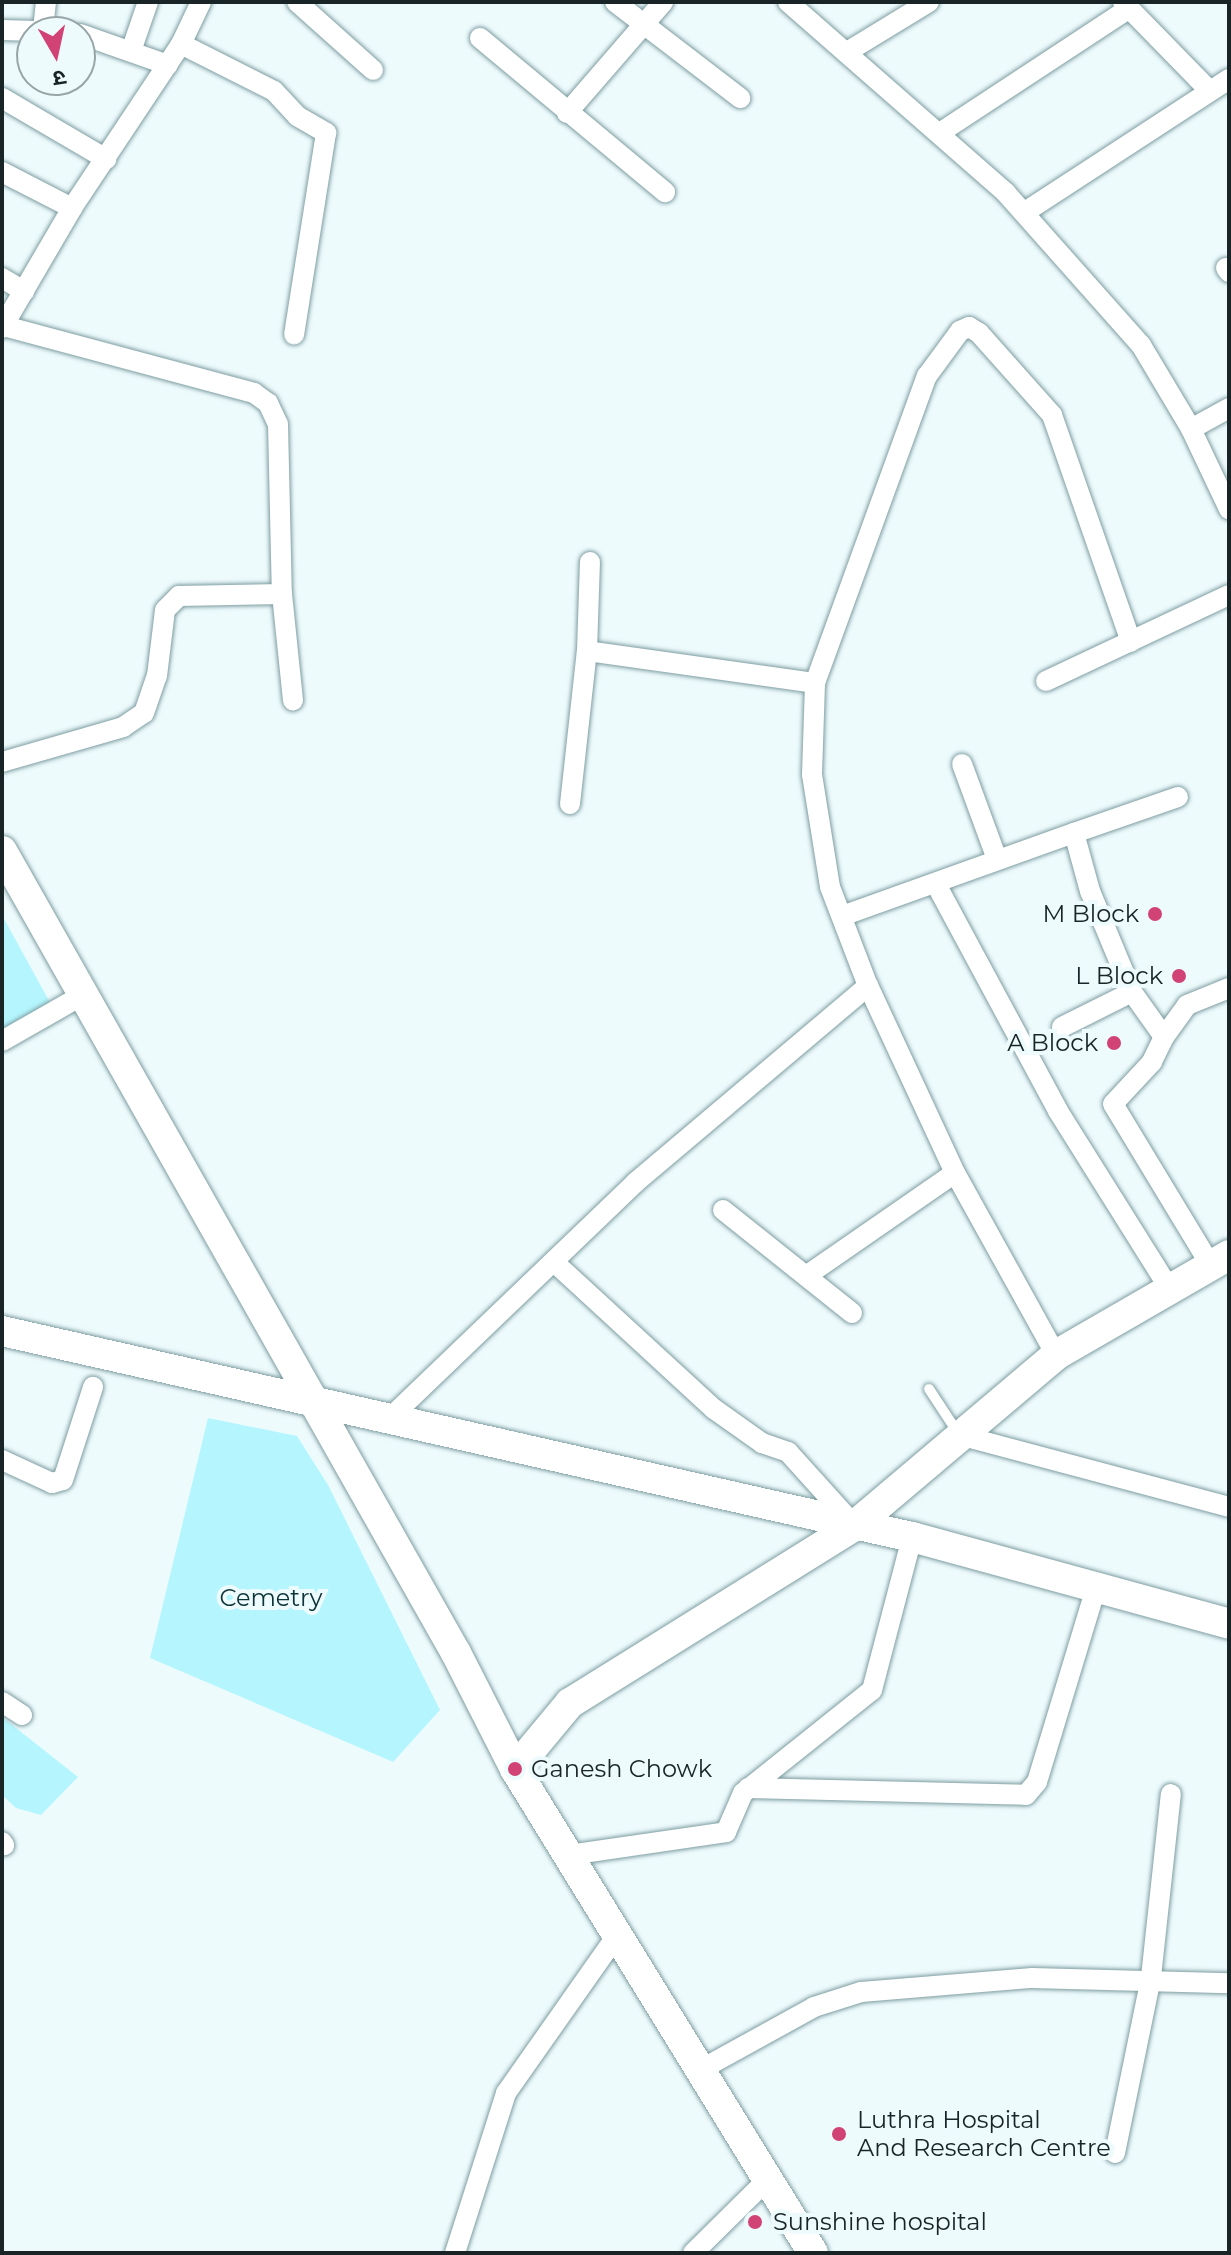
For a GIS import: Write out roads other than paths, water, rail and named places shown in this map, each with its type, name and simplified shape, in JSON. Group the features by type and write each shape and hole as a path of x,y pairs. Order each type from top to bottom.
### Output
{"street":[{"path":"131,51 148,2"},
{"path":"201,2 181,44 72,208 3,327 254,393 268,403 278,424 282,594 293,700"},
{"path":"297,2 373,70"},
{"path":"615,2 740,98"},
{"path":"567,113 663,2"},
{"path":"788,2 941,132 1025,212 1141,345 1191,429 1229,509"},
{"path":"847,52 929,2"},
{"path":"941,132 1127,5 1210,91"},
{"path":"480,38 665,192"},
{"path":"96,39 168,65"},
{"path":"181,44 274,91 297,116 326,133 294,334"},
{"path":"1025,212 1229,79"},
{"path":"2,98 106,159"},
{"path":"2,172 72,208"},
{"path":"2,278 24,291"},
{"path":"1056,1355 955,1173 868,986 830,887 812,774 815,683 927,376 938,354 969,327 1052,415 1131,642"},
{"path":"1191,429 1229,408"},
{"path":"570,804 587,651 590,562"},
{"path":"2,762 123,727 144,713 157,676 165,610 179,596 282,594"},
{"path":"1046,681 1229,595"},
{"path":"587,651 815,683"},
{"path":"962,764 997,859"},
{"path":"842,916 937,886 997,859 1178,797"},
{"path":"1074,833 1090,891 1132,992 1164,1037"},
{"path":"2,851 81,996 456,1653 515,1769 813,2253"},
{"path":"937,886 1058,1111 1169,1288"},
{"path":"391,1417 636,1182 868,986"},
{"path":"515,1769 570,1703 854,1526 1056,1355 1220,1260 1113,1104 1152,1062 1164,1037 1187,1005 1229,988"},
{"path":"1062,1027 1132,992"},
{"path":"2,1041 81,996"},
{"path":"806,1276 955,1173"},
{"path":"723,1210 852,1313"},
{"path":"554,1262 714,1409 762,1443 788,1452 854,1526"},
{"path":"2,1331 311,1398 912,1537 1229,1624"},
{"path":"2,1460 52,1483 63,1480 93,1387"},
{"path":"959,1435 1229,1507"},
{"path":"569,1855 723,1834 736,1801 748,1788 872,1690 912,1537"},
{"path":"748,1788 1026,1795 1037,1782 1096,1588"},
{"path":"2,1702 22,1715"},
{"path":"1115,2153 1151,1977 1171,1794"},
{"path":"455,2253 506,2093 617,1935"},
{"path":"700,2070 814,2007 861,1992 1032,1978 1151,1977 1229,1983"},
{"path":"693,2253 767,2180"}],"lane":[{"path":"929,1389 959,1435"}],"place":[{"name":"M Block","path":"1155,914"},
{"name":"L Block","path":"1179,976"},
{"name":"A Block","path":"1114,1043"},
{"name":"Ganesh Chowk","path":"515,1769"},
{"name":"Luthra Hospital And Research Centre","path":"839,2134"},
{"name":"Sunshine hospital","path":"755,2222"}],"park label":[{"name":"Cemetry","path":"271,1598"}]}
